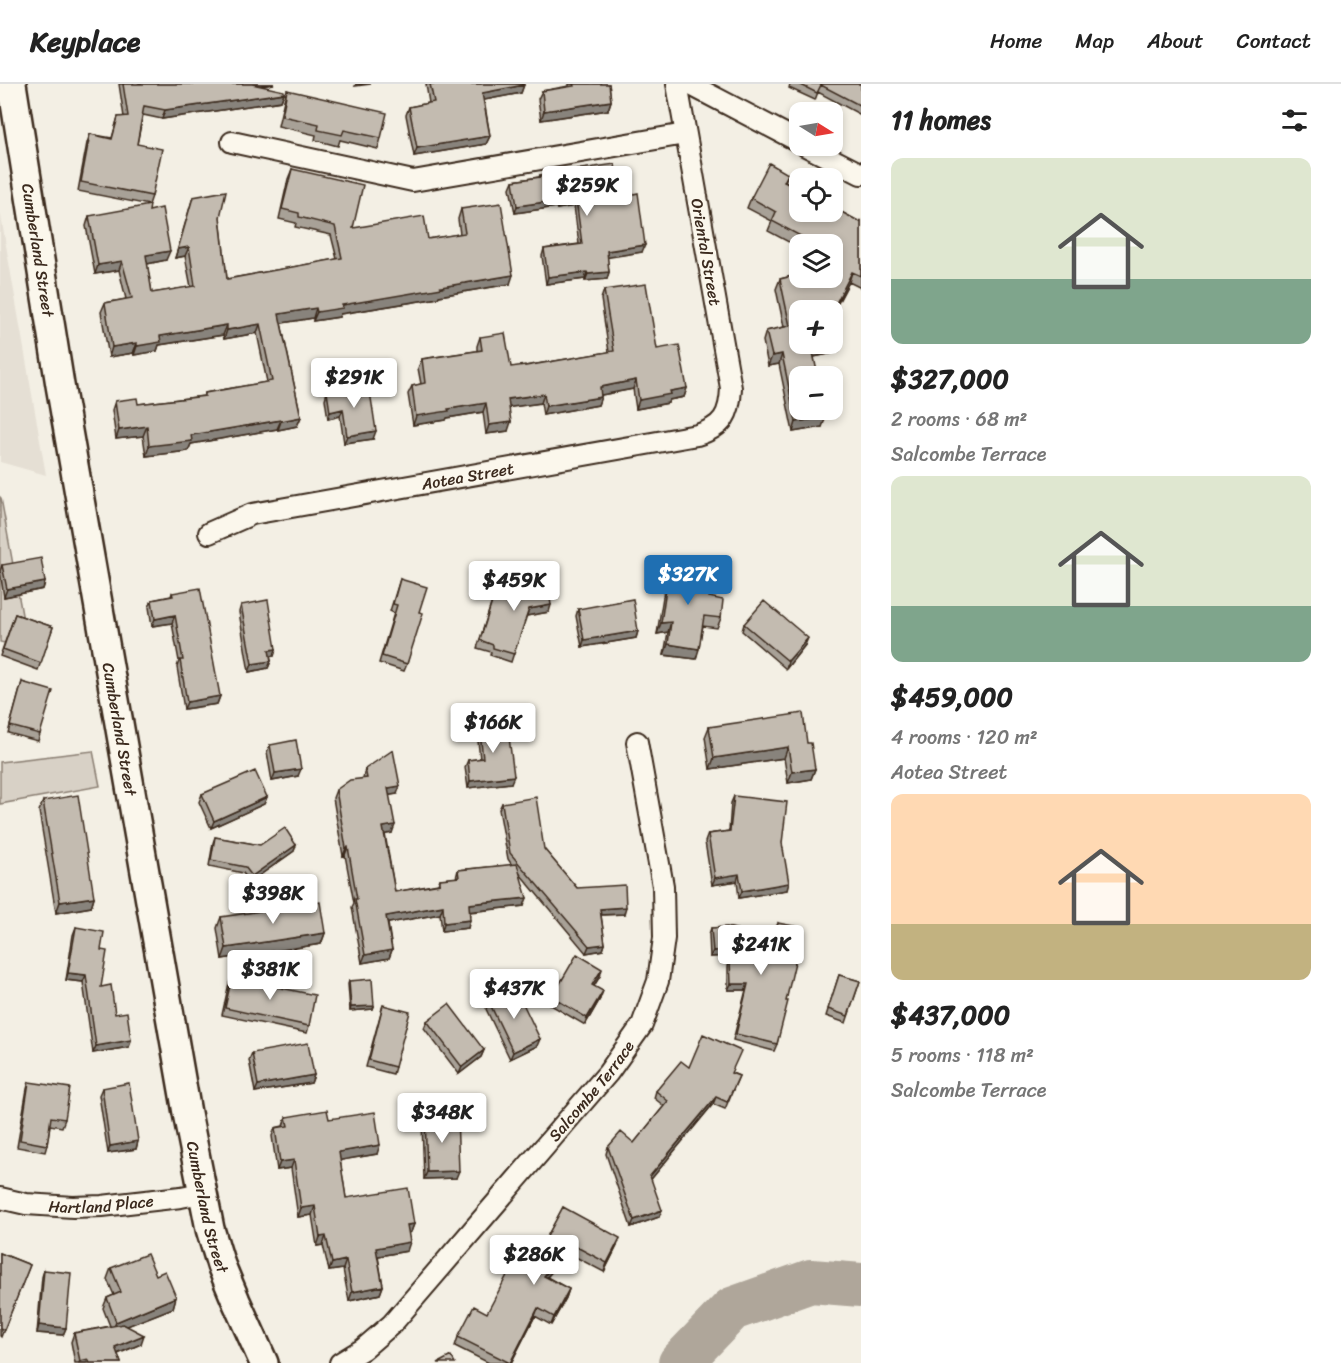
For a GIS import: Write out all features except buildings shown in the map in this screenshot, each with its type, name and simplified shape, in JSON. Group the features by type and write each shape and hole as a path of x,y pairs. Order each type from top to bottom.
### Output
{"main road":[{"name":"Cumberland Street","path":"12,84 62,396 184,1102 210,1229 236,1301 264,1363"}],"street":[{"name":"Oriental Street","path":"677,84 731,388 730,405 724,420"},
{"path":"689,84 789,136"},
{"path":"232,142 412,180 685,134"},
{"path":"826,156 861,174"},
{"name":"Aotea Street","path":"209,533 252,514 697,435 711,430 724,420"},
{"name":"Salcombe Terrace","path":"340,1363 363,1349 392,1324 608,1073 642,1025 658,981 664,938 663,886 637,742"},
{"name":"Hartland Place","path":"0,1198 27,1204 73,1207 181,1197 202,1192"}],"shaded area":[{"path":"0,211 46,475 0,462"},
{"path":"1,498 28,648 0,642"},
{"path":"93,751 100,786 0,804 0,762"}],"waterway":[{"path":"680,1363 732,1309 811,1281 861,1285"}]}
